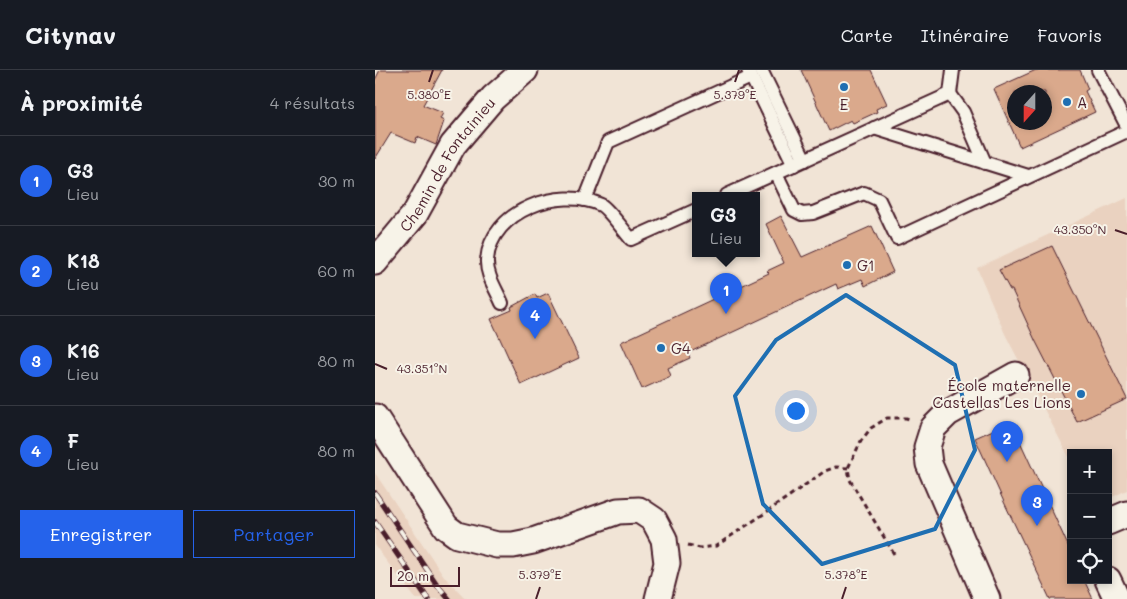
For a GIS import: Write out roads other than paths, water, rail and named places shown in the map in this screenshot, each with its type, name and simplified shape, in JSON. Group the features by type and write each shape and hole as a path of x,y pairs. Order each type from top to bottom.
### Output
{"street":[{"name":"Chemin de Fontainieu","path":"375,262 415,214 453,145 493,98 525,70"},
{"path":"987,599 929,464 927,447 933,428 948,413 1015,375"},
{"path":"375,417 446,527 457,535 497,545 513,545 618,511 639,510 654,520 664,539 667,563 658,599"},
{"path":"1112,520 1127,514"},
{"path":"1110,584 1117,599"}],"lane":[{"path":"953,70 950,94 963,112 985,163"},
{"path":"1098,70 1127,126"},
{"path":"585,200 608,142 753,72 800,162"},
{"path":"734,192 950,94"},
{"path":"874,128 1028,176"},
{"path":"776,173 794,210 802,214 813,213 864,192 879,200 897,238 1127,131"},
{"path":"502,303 489,275 487,262 493,238 509,219 539,203 563,199 585,200 603,206 631,239 692,212"}],"railway":[{"path":"375,493 438,586 449,599"},
{"path":"375,522 428,599"}],"place":[{"name":"E","path":"844,87"},
{"name":"A","path":"1067,102"},
{"name":"G1","path":"847,265"},
{"name":"G3","path":"726,314"},
{"name":"F","path":"535,339"},
{"name":"G4","path":"661,348"},
{"name":"École maternelle Castellas Les Lions","path":"1081,394"},
{"name":"K18","path":"1007,462"},
{"name":"K16","path":"1037,526"}]}
